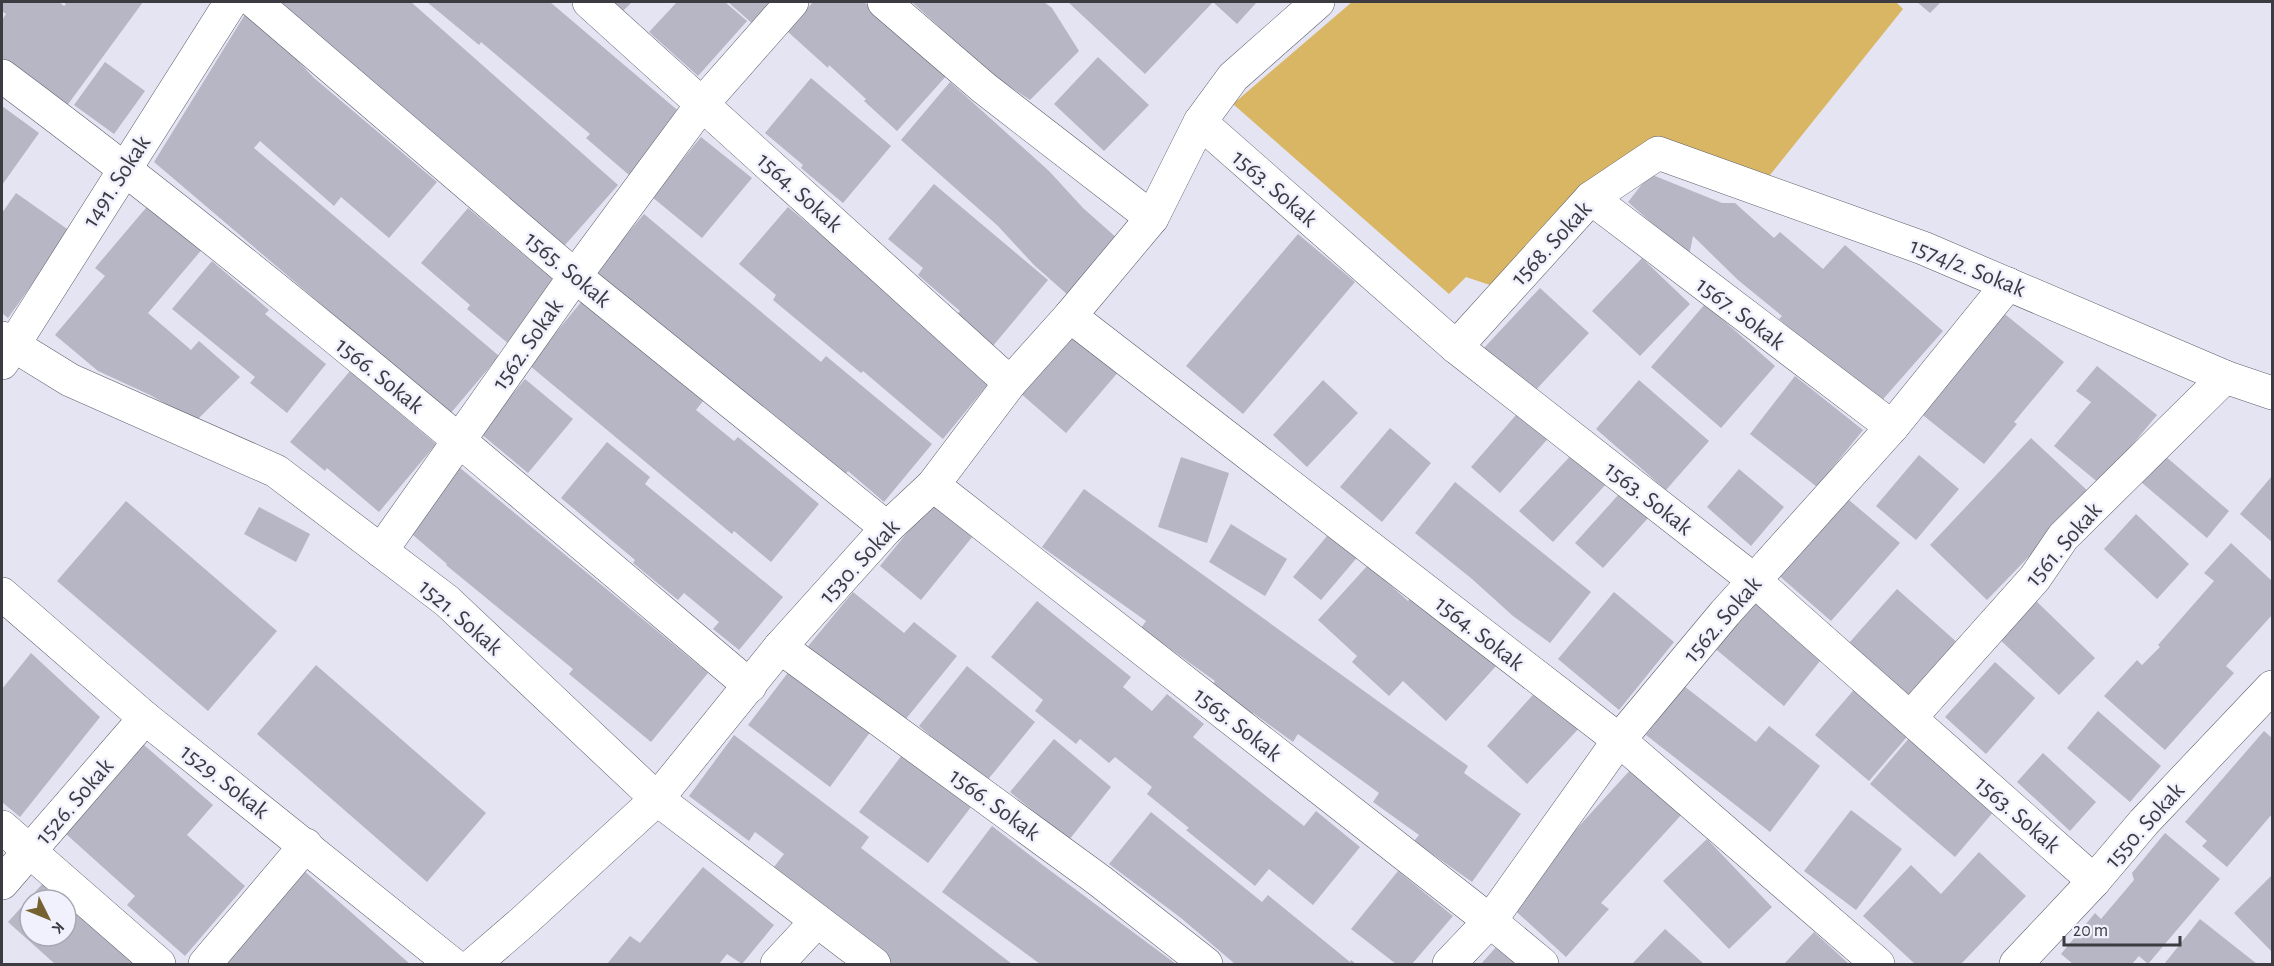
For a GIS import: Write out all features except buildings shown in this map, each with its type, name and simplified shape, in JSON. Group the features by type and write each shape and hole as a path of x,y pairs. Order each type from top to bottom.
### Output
{"street":[{"name":"1491. Sokak","path":"5,349 231,2"},
{"name":"1565. Sokak","path":"255,2 575,276 888,528"},
{"name":"1564. Sokak","path":"589,2 1010,383"},
{"name":"1562. Sokak","path":"381,551 575,276 703,103 792,2"},
{"path":"884,2 984,88 1152,218"},
{"name":"1530. Sokak","path":"474,964 657,798 780,647 888,528 933,485 1010,383 1152,218 1200,122 1233,77 1318,2"},
{"name":"1566. Sokak","path":"2,76 124,167 460,441 750,686"},
{"name":"1563. Sokak","path":"1200,122 1456,347 1755,580 2094,881"},
{"name":"1568. Sokak","path":"1456,347 1591,198 1658,153"},
{"name":"1574/2. Sokak","path":"1658,153 1923,248 2225,377 2272,393"},
{"name":"1567. Sokak","path":"1591,198 1892,427"},
{"name":"1562. Sokak","path":"1449,964 1490,921 1618,740 1755,580 1892,427 2008,284"},
{"name":"1564. Sokak","path":"1070,316 1618,740 1878,964"},
{"name":"1521. Sokak","path":"5,349 276,471 447,601 657,798 874,964"},
{"name":"1561. Sokak","path":"1910,718 2035,578 2063,537 2225,377"},
{"name":"1565. Sokak","path":"933,485 1542,964"},
{"name":"1529. Sokak","path":"2,594 145,718 452,964"},
{"name":"1566. Sokak","path":"780,647 1100,881 1206,964"},
{"name":"1550. Sokak","path":"2016,964 2094,881 2144,822 2272,687"},
{"name":"1526. Sokak","path":"2,883 145,718"},
{"path":"2,827 159,964"},
{"path":"205,964 306,845"},
{"path":"777,964 817,921"}],"shaded area":[{"path":"1352,2 1896,2 1903,9 1758,190 1668,162 1493,286 1466,277 1449,294 1233,104"}]}
